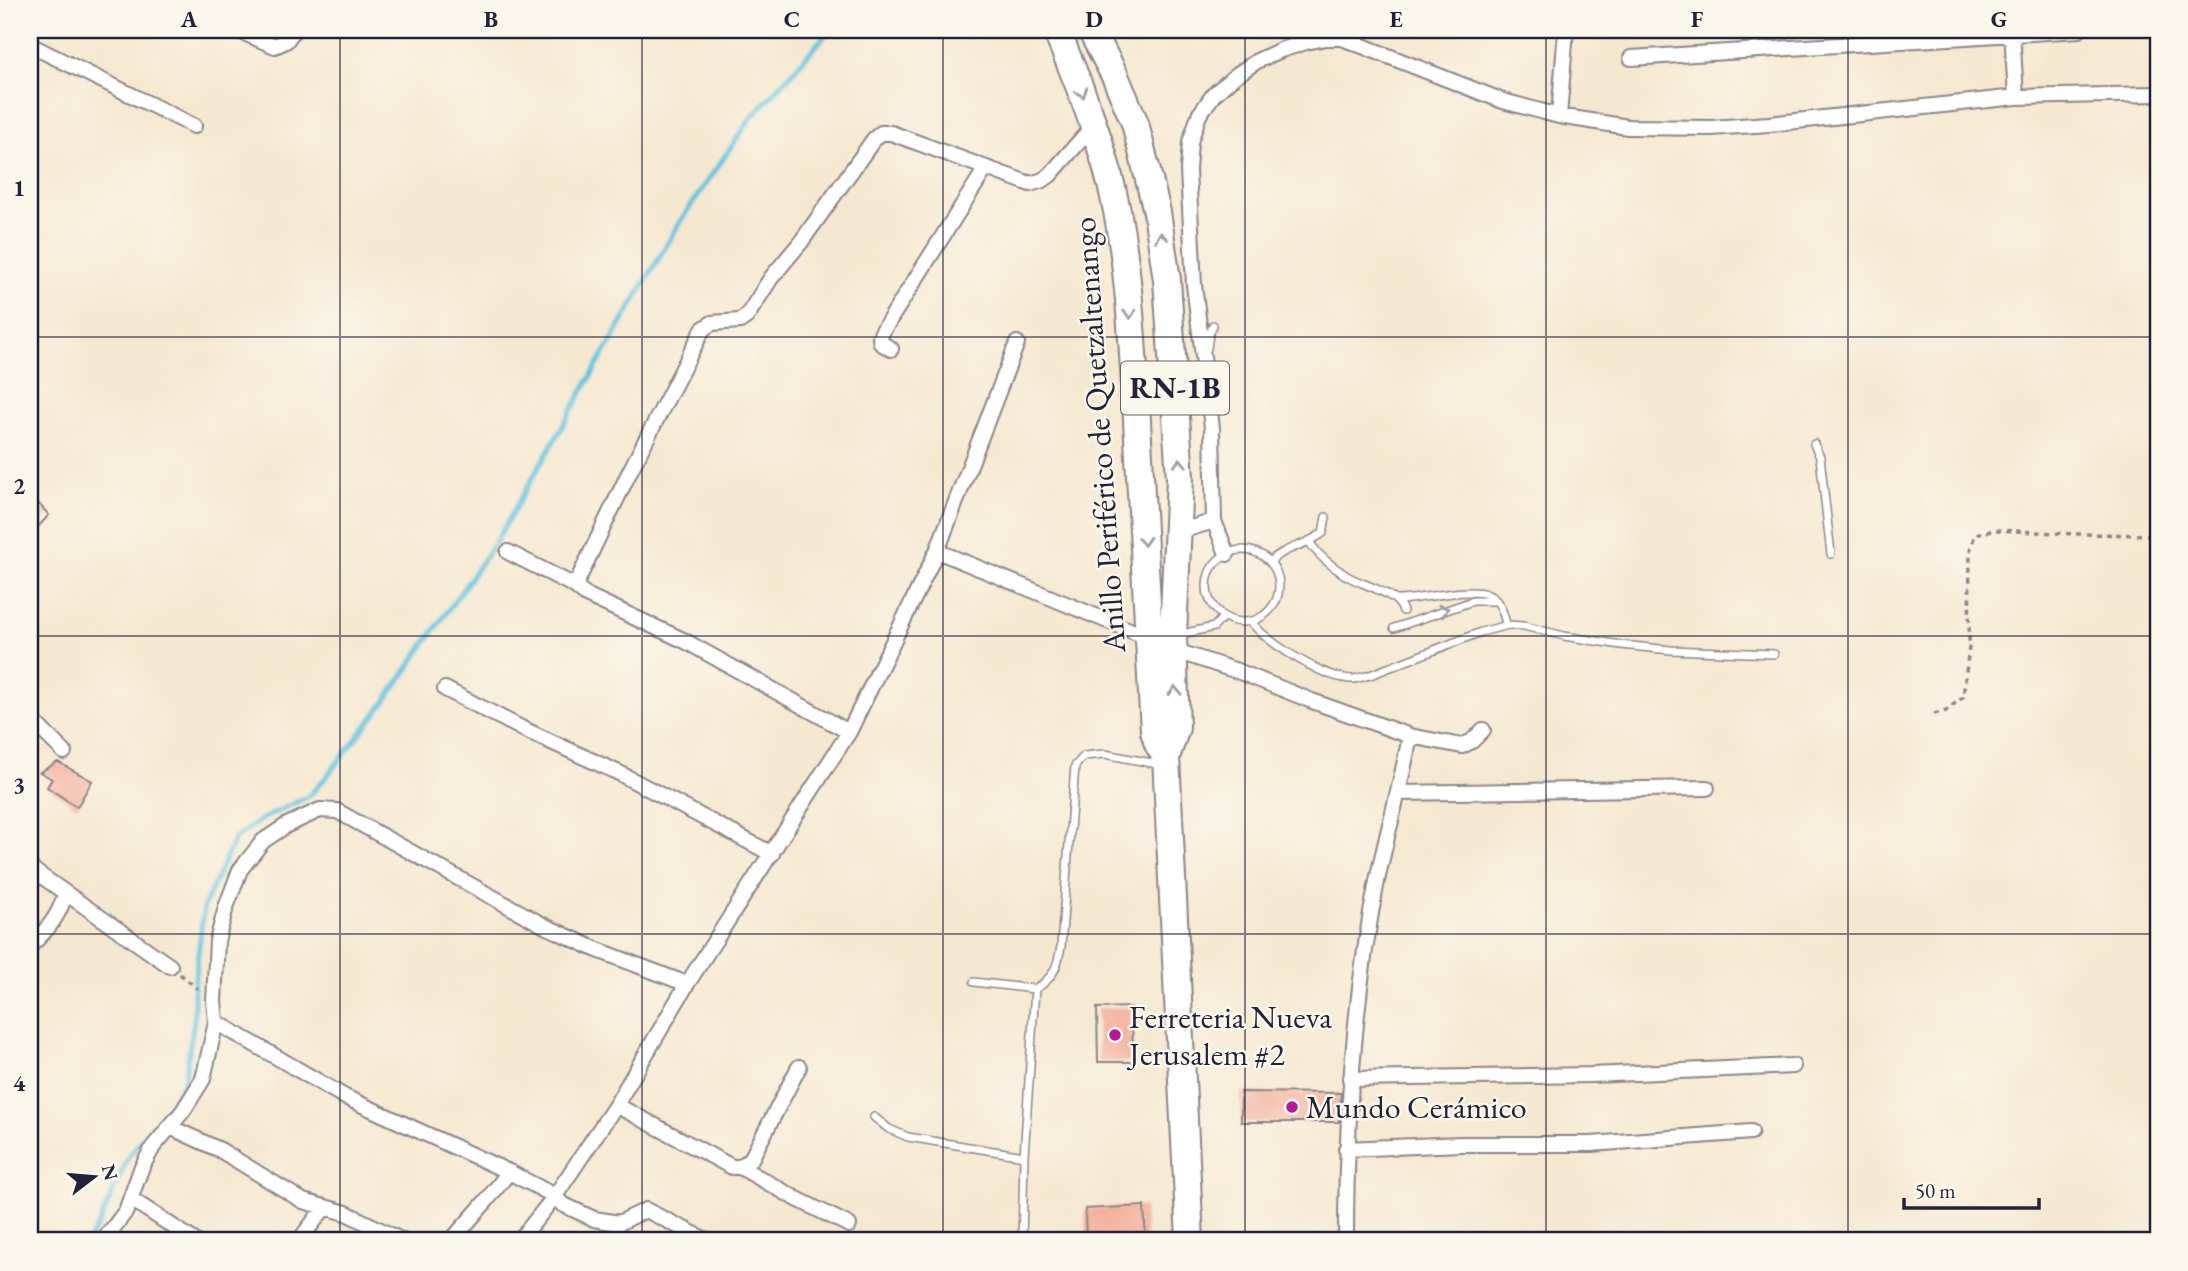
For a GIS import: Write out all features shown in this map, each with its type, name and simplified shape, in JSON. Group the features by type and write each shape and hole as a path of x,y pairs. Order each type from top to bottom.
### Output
{"highway":[{"name":"Anillo Periférico de Quetzaltenango","path":"1056,30 1077,79 1093,127 1117,209 1124,257 1141,473 1176,728 1166,761 1190,1241"},
{"name":"Anillo Periférico de Quetzaltenango","path":"1091,30 1115,76 1142,147 1157,212 1167,280 1179,439 1178,532 1165,641"}],"street":[{"path":"237,30 275,46 286,41 294,30"},
{"path":"1559,116 1566,30"},
{"path":"1631,58 2012,32 2079,30"},
{"path":"2012,32 2017,97"},
{"path":"1227,554 1214,521 1212,428 1194,285 1188,170 1190,142 1199,115 1214,94 1257,61 1306,42 1342,38 1503,102 1559,116 1628,127 1711,128 2017,97 2158,94"},
{"path":"30,45 194,126"},
{"path":"575,586 630,471 704,329 712,323 740,320 747,316 771,278 802,242 874,139 881,133 891,133 1030,184 1050,175 1093,127"},
{"path":"891,349 881,343 882,331 986,168"},
{"path":"519,1241 555,1196 616,1105 687,984 849,732 937,551 1017,343"},
{"path":"1178,532 1214,521"},
{"path":"937,551 1312,701 1410,736 1462,746 1483,730"},
{"path":"508,552 575,586 586,595 685,642 849,732"},
{"path":"445,689 619,773 772,854"},
{"path":"30,718 64,752"},
{"path":"1346,1241 1346,1149 1350,1079 1376,883 1410,736"},
{"path":"1398,793 1707,788"},
{"path":"103,1241 118,1224 153,1147 183,1111 203,1079 216,1022 216,954 220,928 245,862 263,841 313,812 327,809 348,817 543,925 595,949 687,984"},
{"path":"30,868 170,966"},
{"path":"30,946 54,921 65,894"},
{"path":"216,1022 345,1097 509,1172 555,1196 562,1204 604,1223 625,1222 646,1210 708,1241"},
{"path":"1350,1079 1591,1075 1793,1066"},
{"path":"740,1167 751,1159 799,1067"},
{"path":"616,1105 849,1225"},
{"path":"170,1127 220,1150 293,1195 324,1208 346,1213 403,1241"},
{"path":"1346,1149 1461,1144 1591,1144 1751,1132"},
{"path":"451,1241 509,1172"},
{"path":"131,1199 195,1241"},
{"path":"299,1241 324,1208"}],"lane":[{"path":"1204,362 1213,325"},
{"path":"1814,444 1820,457 1831,554"},
{"path":"1270,562 1281,552 1310,543 1323,533 1326,517"},
{"path":"1310,543 1317,553 1348,576 1396,600 1403,611"},
{"path":"1250,550 1261,554 1277,572 1278,597 1272,609 1263,617 1241,623 1223,617 1213,607 1208,595 1210,571 1217,561 1227,554 1250,550"},
{"path":"1396,600 1478,592 1486,594 1496,602 1503,611 1506,625"},
{"path":"1394,628 1473,601 1496,602"},
{"path":"1165,641 1214,627 1223,617"},
{"path":"1251,622 1262,636 1285,652 1336,676 1353,679 1506,625 1634,646 1774,654"},
{"path":"974,982 1035,989 1050,979 1059,960 1072,795 1078,760 1105,754 1166,761"},
{"path":"1022,1241 1024,1156 1035,989"},
{"path":"874,1117 889,1129 908,1137 1024,1156"}],"path":[{"path":"1934,714 1946,710 1963,697 1969,647 1970,551 1975,534 1995,530 2158,535"},
{"path":"170,966 214,1001"}],"building":[{"path":"37,502 49,515 37,528 30,521 30,510"},
{"path":"58,762 92,781 77,807 47,787 52,779 40,772"},
{"name":"Ferreteria Nueva Jerusalem #2","path":"1132,1007 1133,1062 1098,1062 1097,1008"},
{"name":"Mundo Cerámico","path":"1241,1092 1341,1093 1339,1122 1241,1122"},
{"path":"1144,1206 1146,1241 1086,1241 1085,1209"}],"waterway":[{"path":"88,1241 99,1224 129,1155 169,1107 184,1082 194,1021 194,987 204,906 235,838 262,819 309,796 384,703 498,538 681,220 751,118 830,30"}],"place":[{"name":"Ferreteria Nueva Jerusalem #2","path":"1115,1035"},
{"name":"Mundo Cerámico","path":"1292,1107"}]}
